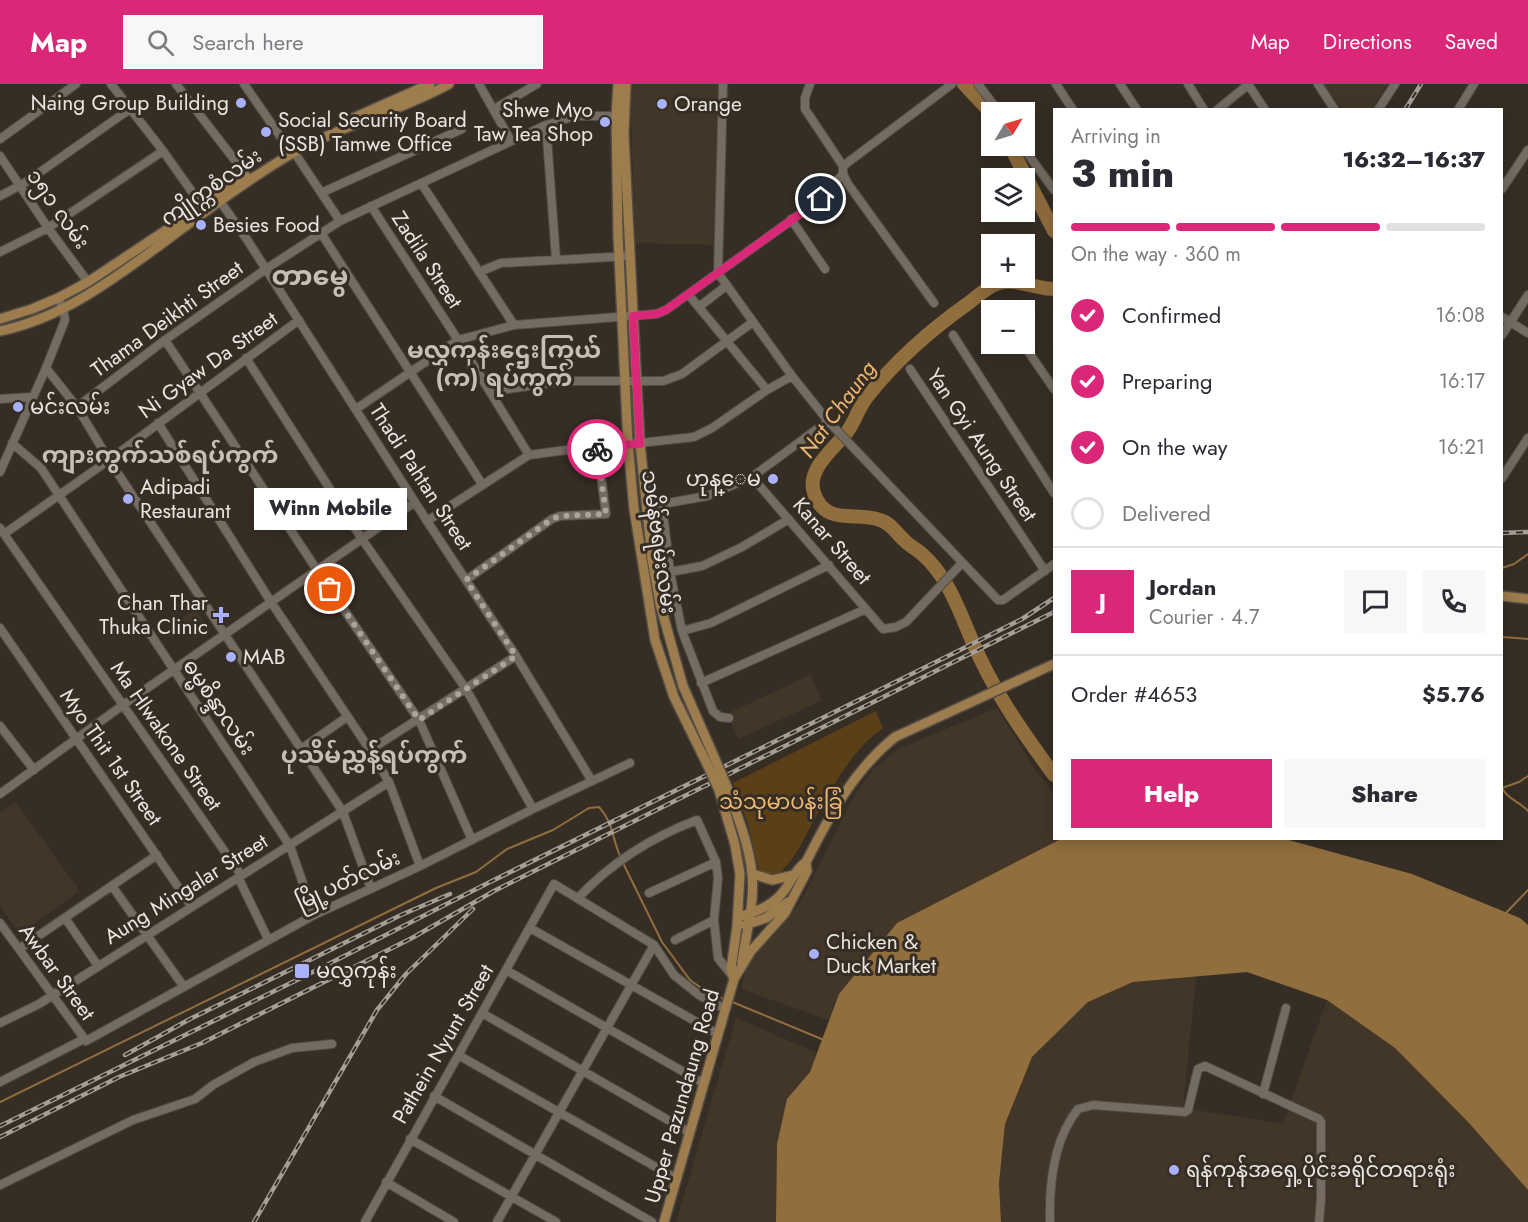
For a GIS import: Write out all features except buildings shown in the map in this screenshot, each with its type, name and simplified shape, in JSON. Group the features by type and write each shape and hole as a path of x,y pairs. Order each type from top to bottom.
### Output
{"main road":[{"name":"ကျိုက္ကစံလမ်း","path":"0,331 26,325 101,288 247,176 292,151 430,84"},
{"name":"ကျိုက္ကစံလမ်း","path":"0,319 32,309 88,282 202,206 218,199 292,151 449,84"},
{"name":"သမိန်ဗရမ်းလမ်း","path":"618,84 620,117 618,256 628,444 634,509 655,640 674,697 710,760 723,789 735,845 740,874 738,922 731,969 734,979"},
{"path":"626,84 620,117 640,444 652,559 660,604 683,686 710,760"},
{"path":"1503,596 1528,599"},
{"path":"738,922 777,899 785,890 798,867 806,862 838,801 858,773 878,751 895,737 1053,663"},
{"path":"723,789 746,841 753,874 751,914 741,968"},
{"path":"735,845 746,841"},
{"path":"734,979 751,951 785,913 807,871 806,862"},
{"path":"753,874 772,880 794,875"},
{"path":"738,922 748,925 774,914 792,898"},
{"name":"Upper Pazundaung Road","path":"663,1222 734,979"}],"street":[{"path":"0,139 76,84"},
{"path":"111,84 202,206"},
{"path":"176,84 247,176"},
{"path":"244,84 340,221"},
{"path":"479,84 511,141"},
{"path":"494,109 537,84"},
{"path":"723,84 718,273 726,286 792,376 828,420 1000,601 1053,565"},
{"path":"810,84 805,98 805,109 843,170 848,184 934,303"},
{"path":"356,409 458,340 514,325 656,314 688,294 821,199 843,170 952,84"},
{"path":"978,84 992,102"},
{"path":"1056,84 1072,108"},
{"path":"1120,84 1136,108"},
{"path":"1188,84 1203,108"},
{"path":"1219,108 1248,84 1264,108"},
{"path":"1318,84 1334,108"},
{"path":"1379,108 1395,84"},
{"path":"1459,108 1474,84"},
{"path":"0,196 21,185 130,109"},
{"name":"Thama Deikhti Street","path":"77,407 165,340 266,269 340,221 546,124 575,116 620,117"},
{"path":"546,124 555,259"},
{"path":"321,193 462,129"},
{"path":"1503,188 1528,150"},
{"path":"0,252 34,237 163,151"},
{"name":"၁၅၁ လမ်း","path":"0,156 48,228 88,282"},
{"path":"1029,156 1053,189"},
{"path":"421,183 514,325"},
{"name":"Thadi Pahtan Street","path":"218,199 266,269 516,656 592,781"},
{"name":"Zadila Street","path":"371,207 458,340 529,455"},
{"path":"791,219 825,268"},
{"path":"321,234 482,484"},
{"path":"479,272 501,263 630,256"},
{"path":"700,306 726,286"},
{"path":"688,294 767,390"},
{"path":"1503,333 1528,295"},
{"path":"0,472 46,368 64,320 63,308 58,298"},
{"path":"1503,317 1528,333"},
{"name":"Ni Gyaw Da Street","path":"2,531 109,460 299,320"},
{"path":"491,393 565,381 663,381 682,374 753,322"},
{"path":"952,335 1053,491"},
{"path":"165,340 419,720 472,840"},
{"path":"1030,354 1053,388"},
{"path":"246,358 362,539 466,689 533,809"},
{"path":"46,368 77,407 109,460 343,812 371,889"},
{"name":"Yan Gyi Aung Street","path":"910,369 1045,571"},
{"path":"427,521 529,455 694,437 712,428 767,390 792,376"},
{"path":"0,399 32,397"},
{"path":"646,507 707,496 752,477 828,420"},
{"path":"158,423 271,602 389,782 420,866"},
{"path":"1503,476 1528,438"},
{"name":"ဓမ္မစိန္ဒာလမ်း","path":"12,443 41,468 290,846 314,915"},
{"path":"466,580 552,519 560,516 606,514 597,446"},
{"name":"Kanar Street","path":"752,477 884,629 906,622 962,563"},
{"path":"0,794 123,705 415,502"},
{"path":"662,504 670,572 682,631 713,711 720,717 729,718"},
{"path":"670,572 702,566 742,547 789,519"},
{"name":"Ma Hlwakone Street","path":"2,531 240,876 268,939"},
{"path":"682,631 711,623 829,565"},
{"path":"701,683 866,609"},
{"name":"Myo Thit 1st Street","path":"0,628 192,907"},
{"path":"370,750 516,656"},
{"path":"301,749 347,717"},
{"path":"0,726 34,770"},
{"name":"မြို့ပတ်လမ်း","path":"0,1082 85,1040 314,915 630,763"},
{"name":"Aung Mingalar Street","path":"0,1023 53,995 389,782"},
{"path":"725,1009 699,995 674,975 654,945 578,898 593,882 629,854 698,820 716,862 718,878 714,920 718,958 734,979"},
{"path":"19,949 157,855"},
{"path":"649,893 716,862"},
{"name":"Pathein Nyunt Street","path":"365,1222 554,884 578,898"},
{"path":"112,886 184,987"},
{"path":"65,918 98,966"},
{"path":"675,940 714,920"},
{"name":"Awbar Street","path":"0,923 85,1040"},
{"path":"530,928 718,1034"},
{"path":"497,1222 654,945"},
{"path":"506,970 703,1083"},
{"path":"1263,1094 1286,1008"},
{"path":"482,1013 689,1132"},
{"path":"0,1185 134,1120 195,1099 213,1085 254,1062 292,1048 332,1044"},
{"path":"458,1055 677,1179"},
{"path":"1050,1222 1051,1176 1063,1132 1078,1109 1093,1105 1185,1112 1188,1110 1197,1070 1205,1066 1316,1117 1321,1122 1319,1222"},
{"path":"435,1096 652,1222"},
{"path":"410,1139 556,1222"},
{"path":"386,1182 454,1222"}],"shaded area":[{"path":"630,84 729,84 721,245 635,243"},
{"path":"1323,84 1387,84 1372,108 1341,108"},
{"path":"194,609 209,627 195,639 180,620"},
{"path":"810,675 822,700 739,739 727,714"},
{"path":"997,708 1034,768 1053,792 1053,840 1059,840 897,923 839,994 829,1020 741,989 747,965 799,905 854,796 874,768 900,748"},
{"path":"15,802 80,891 20,934 0,906 0,813"},
{"path":"1059,840 1289,840 1412,874 1520,918 1528,925 1528,1190 1469,1123 1395,1048 1327,1000 1247,972 1133,982 1088,1002 1032,1057 1005,1124 999,1183 1001,1222 776,1222 777,1144 787,1099 810,1072 839,994 897,923"},
{"path":"1196,976 1183,1108 1283,1124 1327,1000 1395,1048 1469,1123 1528,1190 1528,1222 1001,1222 999,1183 1005,1124 1032,1057 1088,1002 1133,982"},
{"path":"736,1018 817,1053 810,1072 787,1099 777,1144 776,1222 676,1222"}],"green space":[{"name":"သံသုမာပန်းခြံ","path":"876,711 883,728 851,759 792,859 775,876 759,871 748,824 733,783"}],"waterway":[{"name":"Nat Chaung","path":"964,84 981,102"},
{"name":"Nat Chaung","path":"1015,156 1053,229"},
{"name":"Nat Chaung","path":"1053,289 1010,282 996,284 942,323 902,358 867,397 850,428 817,468 813,484 819,504 826,510 842,516 884,521 932,564 949,588 979,656 1004,703 1053,774"},
{"path":"1503,568 1514,564 1528,554"},
{"path":"1503,637 1528,639"},
{"path":"1503,788 1528,776"},
{"path":"1503,789 1528,811"},
{"path":"0,1102 436,888 476,872 507,849 553,830 589,808 599,807 604,813 621,858"},
{"path":"623,863 662,942 690,980 707,992 724,999"},
{"path":"1505,914 1528,890"},
{"path":"730,1001 824,1040"}],"railway":[{"path":"1406,108 1421,84"},
{"path":"1503,533 1528,532"},
{"path":"0,1126 1022,619 1053,599"},
{"path":"0,1137 119,1077 202,1043 412,938 494,891 1053,612"},
{"path":"125,1055 190,1019 401,915 450,894"},
{"path":"254,1222 377,1010 406,974 473,909"}],"way so far":[{"path":"330,589 419,720 516,656 466,580 552,519 560,516 606,514 597,449"}],"place":[{"name":"Naing Group Building","path":"241,103"},
{"name":"Orange","path":"662,104"},
{"name":"Shwe Myo Taw Tea Shop","path":"605,122"},
{"name":"Social Security Board (SSB) Tamwe Office","path":"266,132"},
{"name":"Besies Food","path":"201,225"},
{"name":"မင်းလမ်း","path":"18,407"},
{"name":"ဟုန္ေမ","path":"773,479"},
{"name":"Adipadi Restaurant","path":"128,499"},
{"name":"Winn Mobile","path":"330,589"},
{"name":"Chan Thar Thuka Clinic","path":"221,615"},
{"name":"MAB","path":"231,657"},
{"name":"Chicken & Duck Market","path":"814,954"},
{"name":"မလွှကုန်း","path":"302,971"},
{"name":"ရန်ကုန်အရှေ့ပိုင်းခရိုင်တရားရုံး","path":"1174,1170"}],"district":[{"name":"တာမွေ","path":"310,275"},
{"name":"မလွှကုန်းဌေးကြွယ် (က) ရပ်ကွက်","path":"504,363"},
{"name":"ကျားကွက်သစ်ရပ်ကွက်","path":"160,454"},
{"name":"ပုသိမ်ညွှန့်ရပ်ကွက်","path":"374,754"}],"route":[{"path":"597,449 597,446 640,444 633,316 656,314 666,310 821,199"}]}
